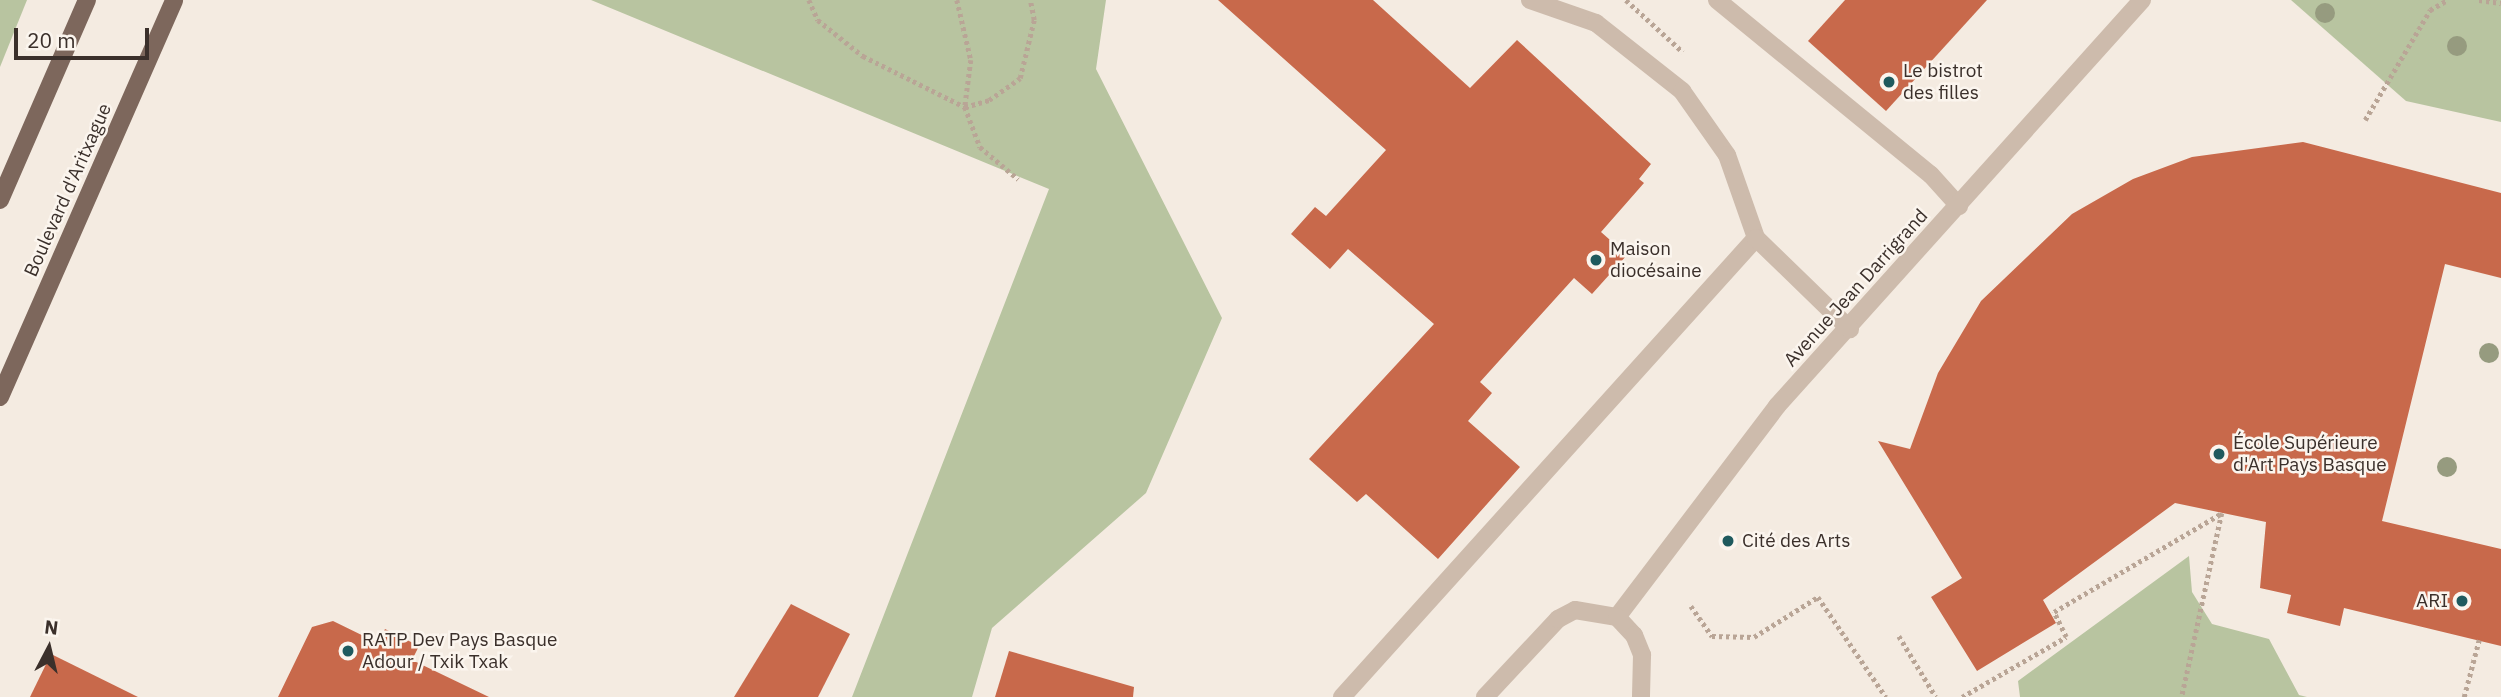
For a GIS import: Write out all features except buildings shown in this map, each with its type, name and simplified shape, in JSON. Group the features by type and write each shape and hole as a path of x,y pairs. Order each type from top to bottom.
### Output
{"main road":[{"path":"0,200 87,0"},
{"name":"Boulevard d'Aritxague","path":"0,397 174,0"}],"street":[{"path":"1530,0 1596,23 1682,91 1727,155 1756,238 1850,329"},
{"path":"1717,0 1931,175 1959,206"},
{"name":"Avenue Jean Darrigrand","path":"1617,617 1777,406 1850,329 2143,0"},
{"path":"1342,697 1756,238"},
{"path":"1485,697 1558,619 1575,610 1617,617 1642,655 1642,697"}],"path":[{"path":"808,0 818,20 863,56 965,107 989,100 1020,78 1034,20 1030,0"},
{"path":"957,0 971,60 965,107 980,147 1018,179"},
{"path":"2365,120 2430,10 2447,0"},
{"path":"2479,0 2501,3"},
{"path":"1962,697 1970,695 2066,636 2054,612 2222,513 2182,697"},
{"path":"1690,606 1712,636 1744,638 1818,597 1886,697"},
{"path":"1899,636 1936,697"},
{"path":"2464,697 2479,640"}],"green space":[{"path":"0,0 27,0 0,67"},
{"path":"591,0 1106,0 1096,69 1222,318 1146,493 992,628 972,697 852,697 1049,189"},
{"path":"2291,0 2501,0 2501,122 2406,101"},
{"path":"2189,556 2192,592 2212,624 2269,639 2299,695 2307,697 2020,697 2018,681"}],"place":[{"name":"Le bistrot des filles","path":"1889,82"},
{"name":"Maison diocésaine","path":"1596,260"},
{"name":"École Supérieure d'Art Pays Basque","path":"2219,454"},
{"name":"Cité des Arts","path":"1728,541"},
{"name":"ARI","path":"2462,601"},
{"name":"RATP Dev Pays Basque Adour / Txik Txak","path":"348,651"}]}
